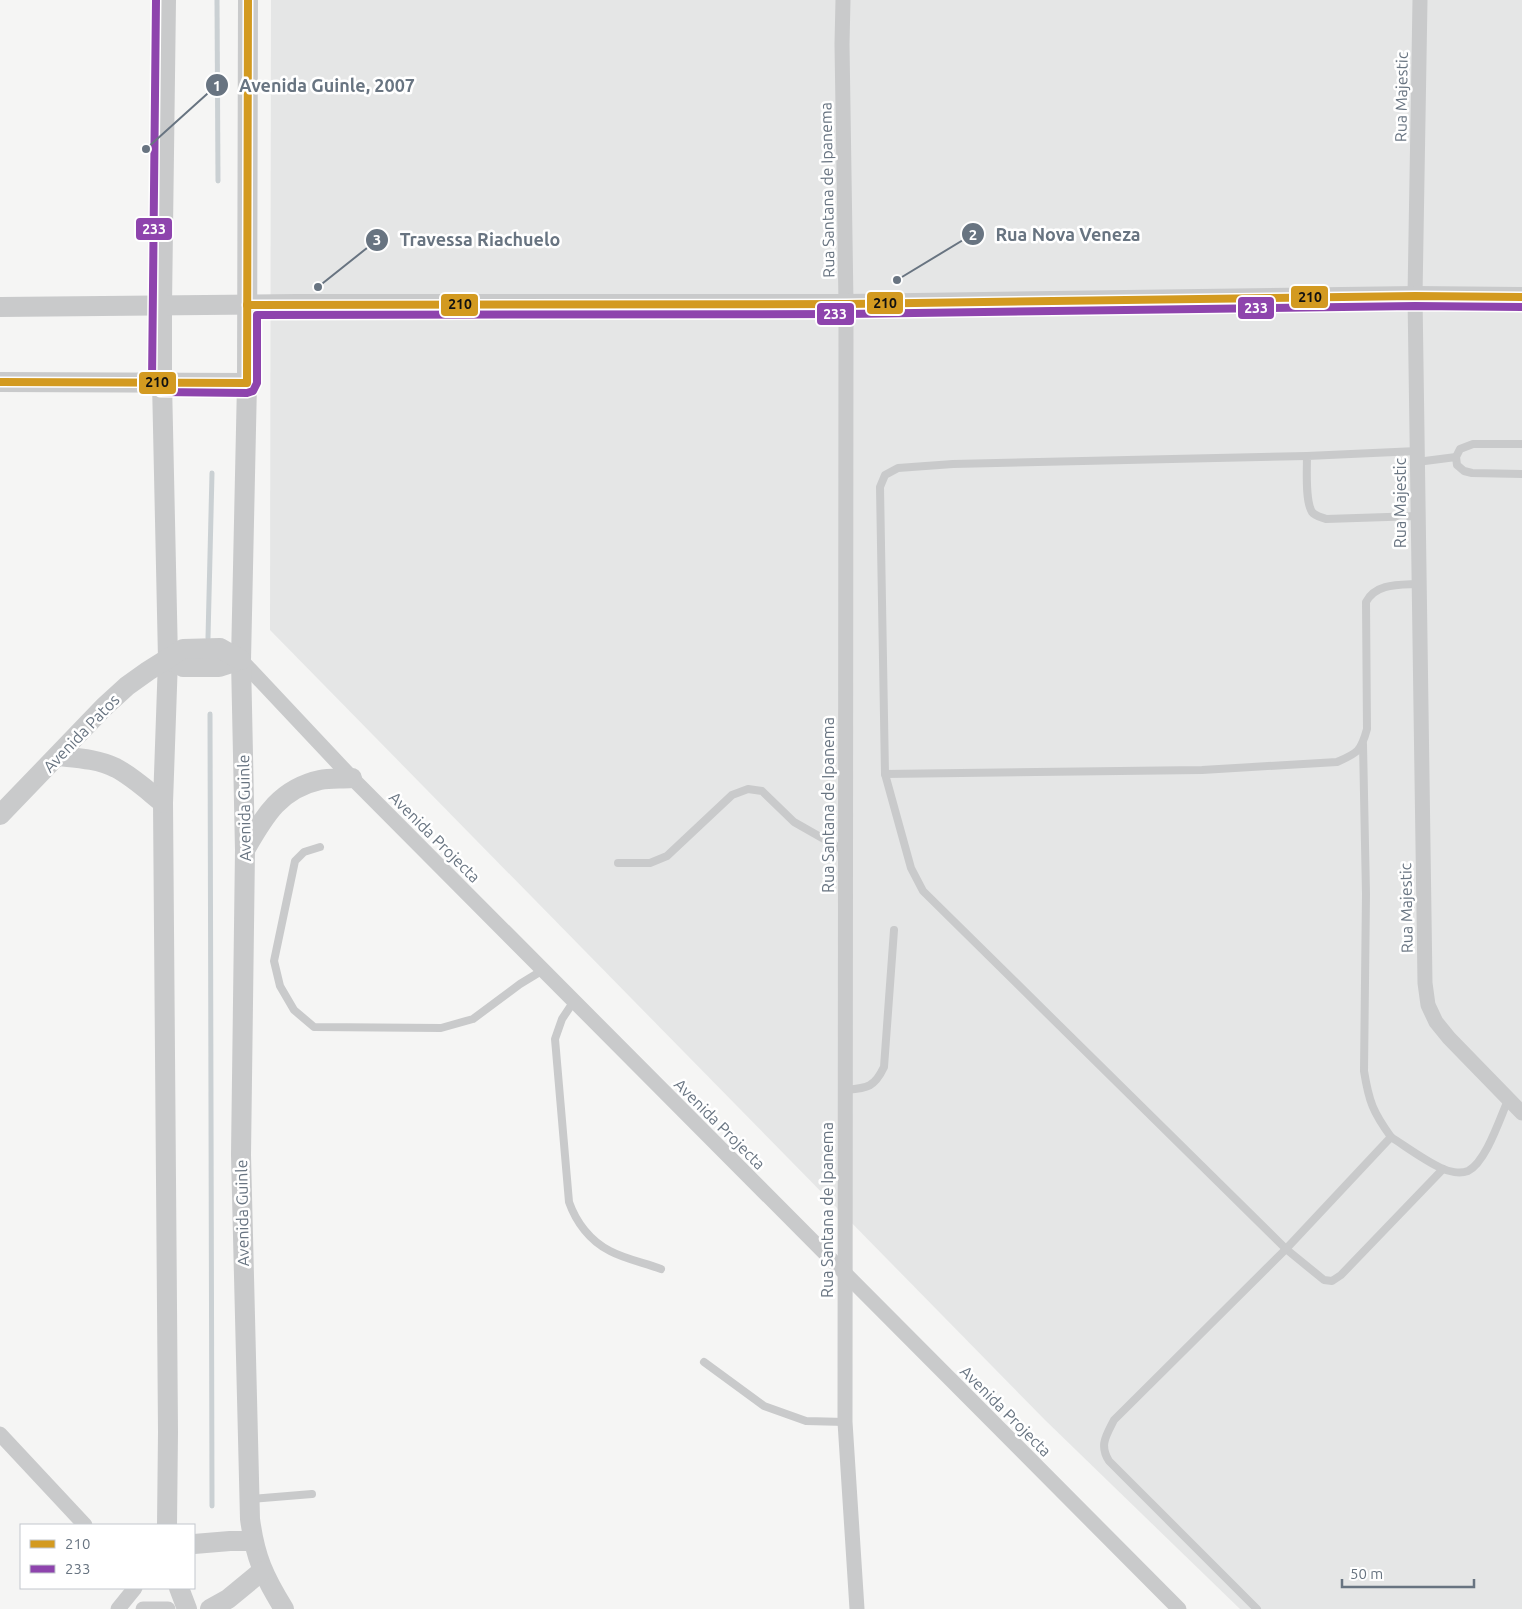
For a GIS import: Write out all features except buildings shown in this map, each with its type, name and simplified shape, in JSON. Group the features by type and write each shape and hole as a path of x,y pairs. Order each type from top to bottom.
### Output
{"street":[{"path":"166,0 162,382 168,659 162,803 168,1432 167,1524"},
{"name":"Avenida Guinle","path":"248,0 247,383 241,660 245,850 241,1154 249,1499 253,1542 262,1571 284,1609"},
{"name":"Rua Santana de Ipanema","path":"843,0 846,304 845,1422 857,1609"},
{"name":"Rua Majestic","path":"1420,0 1415,296 1424,973 1428,1005 1436,1022 1508,1100"},
{"path":"0,307 297,304 846,304 1415,296 1522,297"},
{"path":"0,382 247,383"},
{"path":"168,659 183,667 219,666 241,660"},
{"name":"Avenida Patos","path":"0,815 104,707 127,686 168,659"},
{"name":"Avenida Projecta","path":"241,660 352,778 1179,1609"},
{"path":"58,756 88,759 115,768 140,784 162,803"},
{"path":"245,850 265,816 278,801 299,787 321,780 352,778"},
{"path":"1508,1100 1522,1113"},
{"path":"0,1434 84,1524"},
{"path":"195,1544 230,1541 253,1542"},
{"path":"210,1609 228,1599 262,1571"},
{"path":"118,1609 133,1589"},
{"path":"179,1589 187,1609"},
{"path":"143,1609 168,1609"}],"lane":[{"path":"1522,444 1474,444 1460,449 1456,457 1457,466 1464,471 1472,473 1522,474"},
{"path":"1307,456 1309,502 1312,512 1318,516 1326,519 1418,516"},
{"path":"1443,1169 1341,1276 1332,1281 1324,1280 1286,1249 923,891 911,868 885,774 880,487 885,475 898,468 953,464 1307,456 1456,457"},
{"path":"1418,584 1379,588 1370,594 1366,602 1367,729 1363,744 1366,894 1364,1071 1368,1095 1376,1116 1391,1138 1443,1169 1457,1172 1467,1171 1475,1166 1485,1151 1508,1100"},
{"path":"885,774 1202,770 1337,762 1353,755 1363,744"},
{"path":"618,863 650,863 666,856 732,795 748,789 762,791 794,822 845,851"},
{"path":"320,847 304,852 295,861 274,961 280,986 294,1010 314,1027 441,1028 474,1019 520,984 543,970"},
{"path":"845,1090 868,1088 878,1080 884,1067 894,930"},
{"path":"574,1001 562,1019 555,1039 569,1202 574,1216 587,1234 609,1251 661,1269"},
{"path":"1257,1609 1109,1461 1103,1451 1105,1437 1114,1420 1286,1249 1391,1138"},
{"path":"704,1362 764,1406 806,1421 845,1422"},
{"path":"249,1499 312,1494"}],"shaded area":[{"path":"271,0 1522,0 1522,1609 1240,1609 1045,1420 270,630"}],"waterway":[{"path":"217,0 218,181"},
{"path":"208,638 212,473"},
{"path":"210,714 212,1506"}],"transit line":[{"name":"233","path":"156,0 152,382 154,388 160,392 247,393 253,391 257,383 257,315 846,314 1415,306 1522,307"},
{"name":"210","path":"0,382 247,383 248,0"},
{"name":"210","path":"247,305 846,304 1415,296 1522,297"}],"place":[{"name":"Avenida Guinle, 2007","path":"146,149"},
{"name":"Rua Nova Veneza","path":"897,280"},
{"name":"Travessa Riachuelo","path":"318,287"}]}
